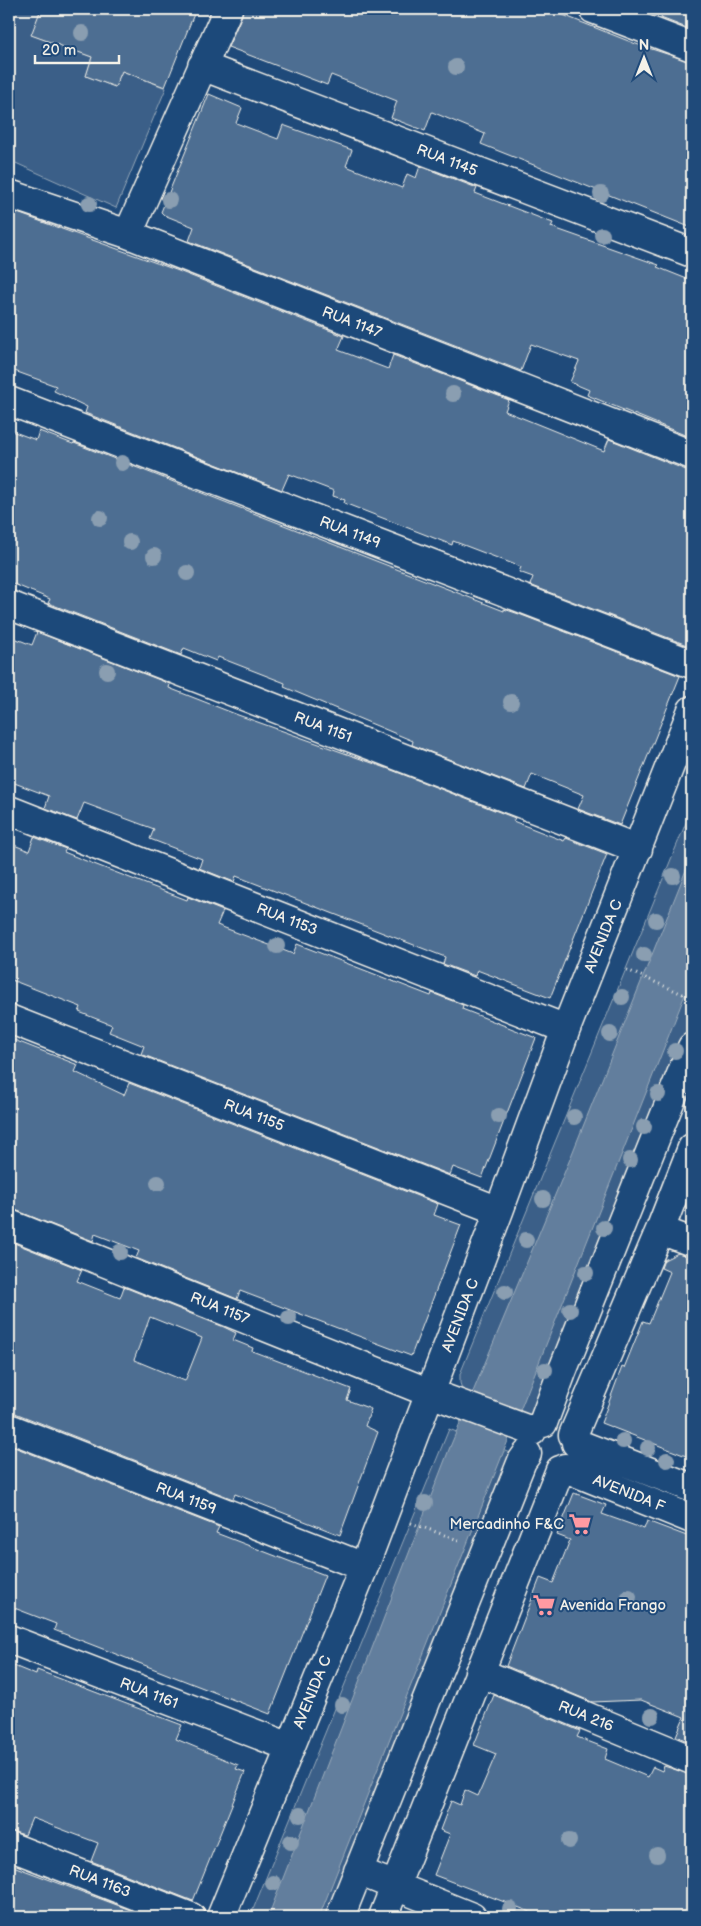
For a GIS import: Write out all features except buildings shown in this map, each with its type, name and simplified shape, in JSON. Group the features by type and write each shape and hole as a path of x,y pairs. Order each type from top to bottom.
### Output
{"street":[{"path":"128,234 228,9"},
{"path":"593,9 692,47"},
{"name":"RUA 1145","path":"202,66 692,253"},
{"name":"RUA 1147","path":"9,194 128,234 692,455"},
{"name":"RUA 1149","path":"9,401 692,664"},
{"name":"RUA 1151","path":"9,605 638,849"},
{"name":"AVENIDA C","path":"221,1917 364,1567 566,1029 692,710"},
{"name":"RUA 1153","path":"9,810 566,1029"},
{"name":"RUA 1155","path":"9,1019 499,1211"},
{"path":"340,1917 522,1461 527,1432 562,1372 692,1047"},
{"path":"383,1917 479,1672 562,1469 574,1457 574,1439 692,1148"},
{"name":"RUA 1157","path":"9,1224 527,1432"},
{"path":"660,1230 692,1242"},
{"path":"527,1432 552,1422 568,1428 574,1439"},
{"name":"RUA 1159","path":"9,1428 364,1567"},
{"path":"527,1432 534,1465 546,1472 562,1469"},
{"name":"AVENIDA F","path":"574,1439 692,1488"},
{"name":"AVENIDA F","path":"562,1469 692,1518"},
{"name":"RUA 1161","path":"9,1639 290,1747"},
{"name":"RUA 216","path":"479,1672 692,1760"},
{"name":"RUA 1163","path":"9,1846 192,1917"},
{"path":"358,1871 472,1917"}],"path":[{"path":"627,970 692,998"},
{"path":"411,1523 463,1542"}],"shaded area":[{"path":"9,9 41,9 32,35 92,57 86,76 115,87 122,71 166,88 116,208 9,160"},
{"path":"692,808 692,1027 545,1406 538,1413 528,1415 464,1395 460,1383 460,1374"},
{"path":"692,855 692,977 319,1917 268,1917 450,1447 570,1159"},
{"path":"449,1429 510,1453 528,1465 349,1917 250,1917"}],"place":[{"name":"Mercadinho F&C","path":"580,1524"},
{"name":"Avenida Frango","path":"544,1605"}]}
